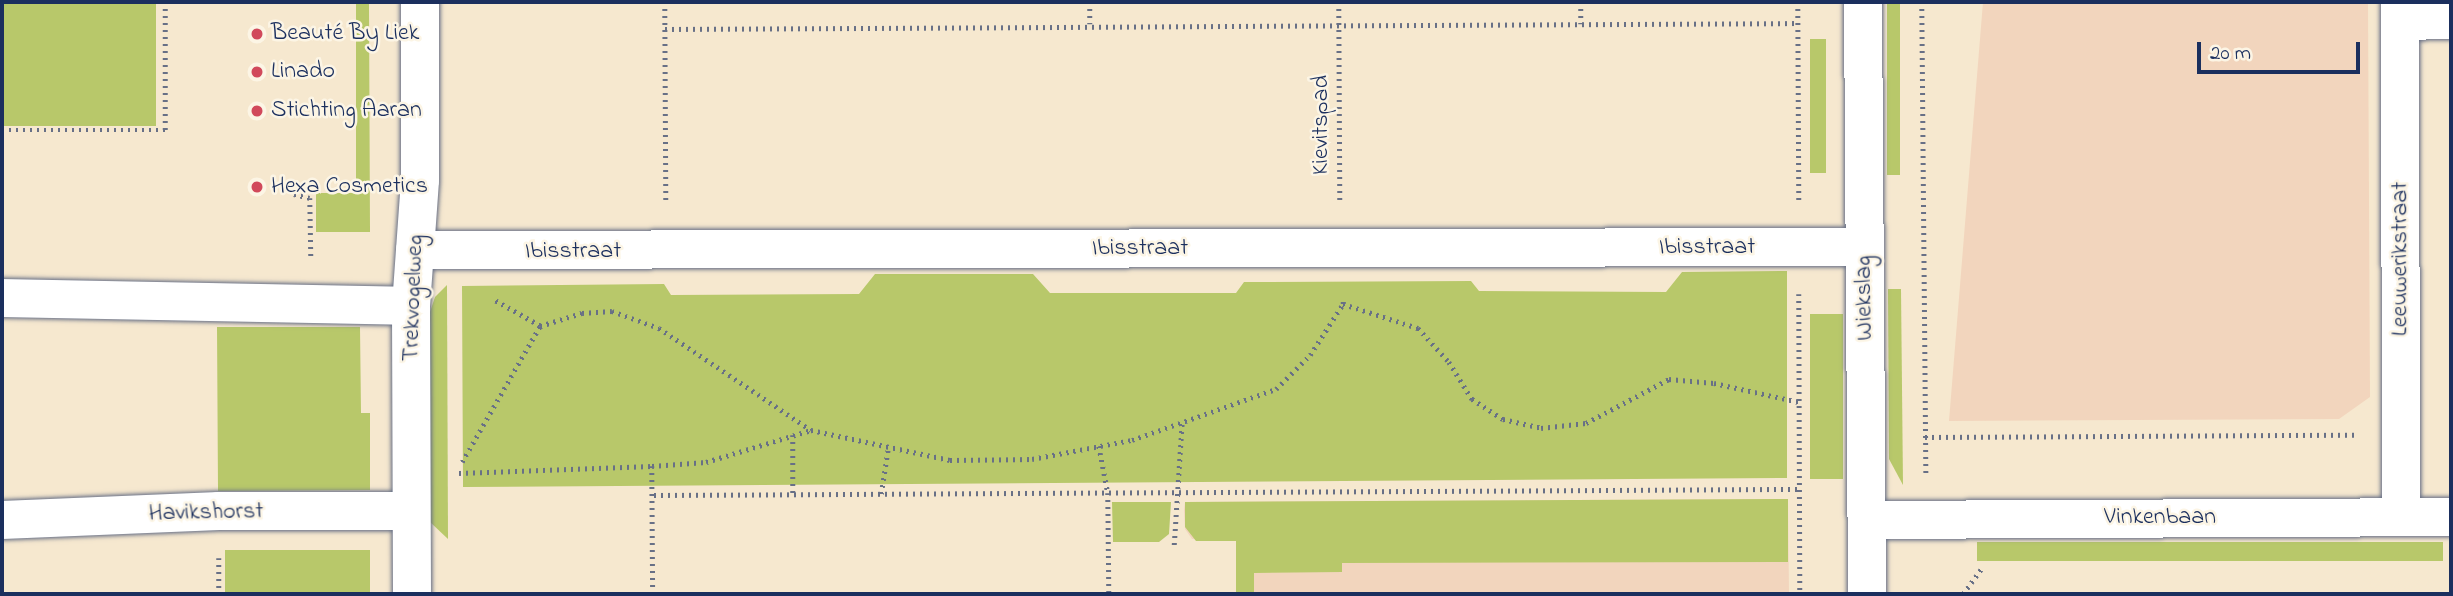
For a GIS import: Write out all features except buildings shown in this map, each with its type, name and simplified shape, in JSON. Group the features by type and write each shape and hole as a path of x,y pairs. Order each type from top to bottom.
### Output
{"street":[{"name":"Trekvogelweg","path":"412,594 411,306 430,251 420,180 420,2"},
{"name":"Wiekslag","path":"1863,2 1867,594"},
{"path":"2400,11 2451,20"},
{"name":"Leeuwerikstraat","path":"2400,11 2401,517"},
{"name":"Ibisstraat","path":"430,251 1864,247"},
{"path":"2,298 411,306"},
{"name":"Havikshorst","path":"2,520 219,511 411,511"},
{"name":"Vinkenbaan","path":"1868,520 2451,517"}],"path":[{"path":"2,130 165,130 164,2"},
{"path":"665,2 666,252"},
{"path":"1090,2 1090,24"},
{"name":"Kievitspad","path":"1339,2 1340,247 1343,304"},
{"path":"1581,2 1581,24"},
{"path":"1923,2 1926,519"},
{"path":"665,29 1090,24 1798,23"},
{"path":"294,194 310,198 312,306"},
{"path":"430,251 471,285 540,326"},
{"path":"811,430 706,462 455,473 540,326 582,313 611,311 659,328 811,430 888,449 950,460 1032,459 1132,440 1276,389 1310,355 1343,304 1418,328 1449,362 1472,399 1503,419 1541,428 1586,423 1669,379 1714,383 1799,402"},
{"path":"1174,545 1182,422"},
{"path":"793,435 793,494"},
{"path":"1925,437 2401,435"},
{"path":"1099,446 1108,494 1109,594"},
{"path":"881,494 888,449"},
{"path":"652,466 653,594"},
{"path":"654,495 1800,489"}],"shaded area":[{"path":"1983,2 2368,2 2370,397 2339,419 1949,421"},
{"path":"1788,499 1789,594 1236,594 1236,541 1192,539 1185,529 1184,510 1185,502"}],"green space":[{"path":"2,2 156,2 156,126 2,126"},
{"path":"356,2 369,2 370,232 316,232 316,193 356,193"},
{"path":"1887,2 1900,2 1900,175 1887,175"},
{"path":"1810,39 1826,39 1826,173 1810,173"},
{"path":"1787,271 1787,478 463,487 462,286 664,284 671,295 859,294 875,274 1033,274 1050,293 1236,293 1244,282 1471,281 1479,291 1666,292 1682,272"},
{"path":"447,285 448,539 430,522 429,315 435,297"},
{"path":"1888,289 1901,289 1903,485 1889,459"},
{"path":"1810,314 1843,314 1843,479 1810,479"},
{"path":"217,327 360,327 361,413 370,413 370,490 218,491"},
{"path":"1788,499 1788,562 1342,563 1342,572 1254,573 1254,594 1236,594 1236,541 1196,541 1185,527 1185,502"},
{"path":"1112,502 1171,502 1169,534 1159,542 1113,542"},
{"path":"1977,542 2443,542 2443,561 1977,561"},
{"path":"225,550 370,550 370,594 225,594"}],"place":[{"name":"Beauté By Liek","path":"257,34"},
{"name":"Linado","path":"257,72"},
{"name":"Stichting Aaran","path":"257,111"},
{"name":"Hexa Cosmetics","path":"257,187"}]}
